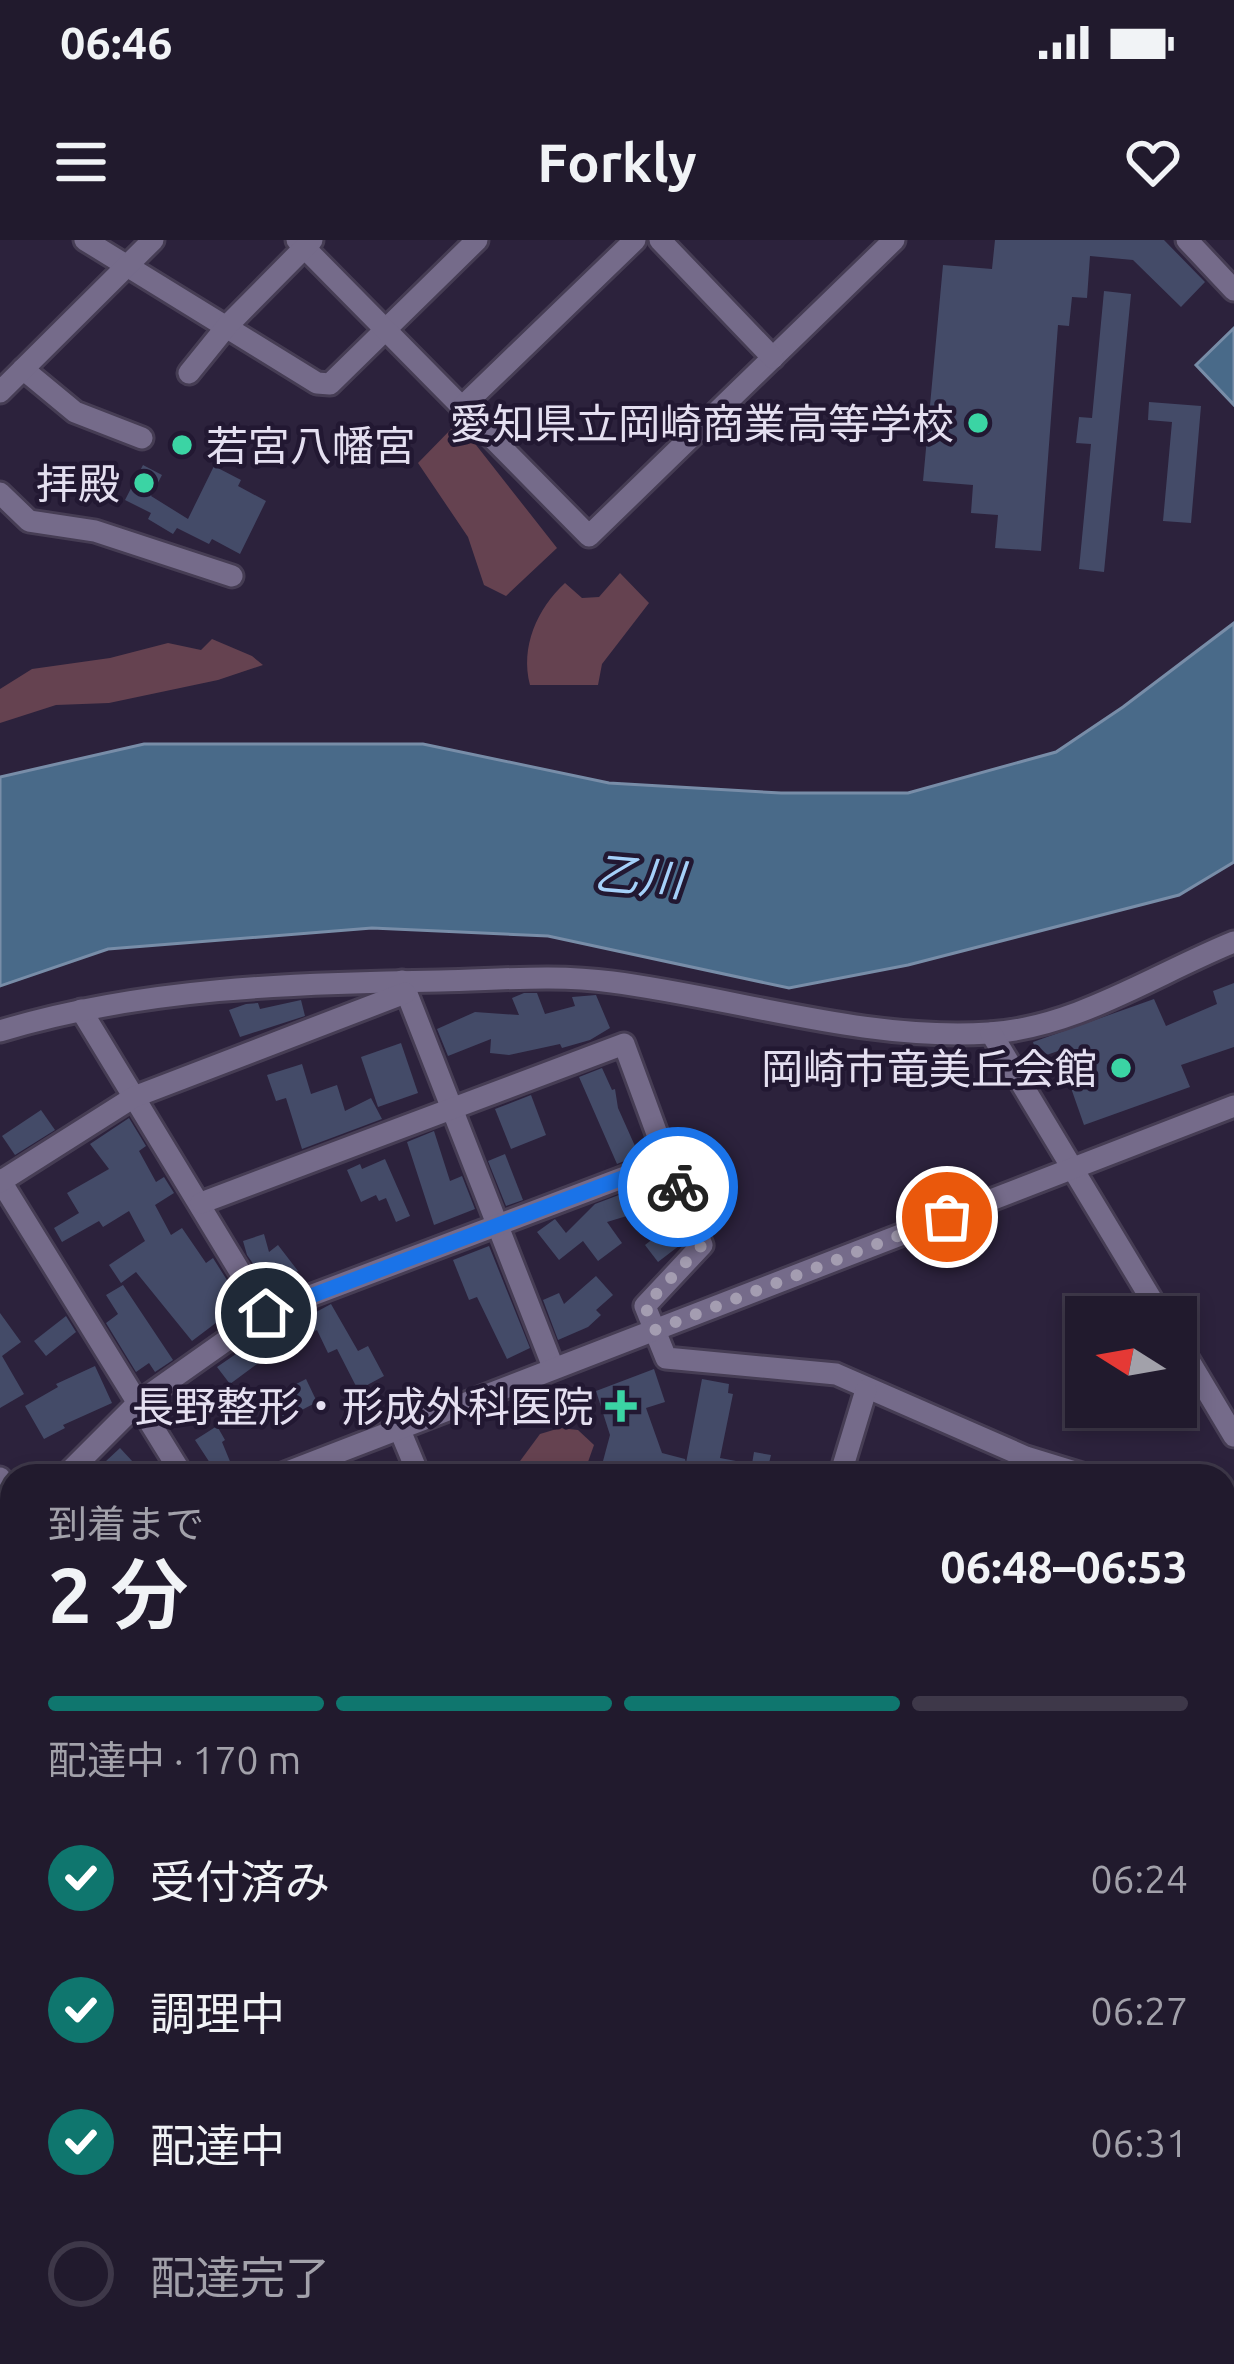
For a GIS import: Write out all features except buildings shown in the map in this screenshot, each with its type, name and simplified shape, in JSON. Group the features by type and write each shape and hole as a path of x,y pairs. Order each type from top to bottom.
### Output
{"street":[{"path":"85,240 317,383 330,384 477,240"},
{"path":"0,392 154,240"},
{"path":"461,408 635,240"},
{"path":"660,240 773,358"},
{"path":"189,373 305,243 383,330 590,536 894,240"},
{"path":"1187,240 1234,290"},
{"path":"23,369 75,412 142,438"},
{"path":"0,493 28,521 95,531 232,576"},
{"path":"0,1030 81,1010 245,989 588,980 891,1030 991,1033 1054,1020 1098,1004 1234,942"},
{"path":"176,1464 0,1182 134,1096 404,987"},
{"path":"404,987 553,1367"},
{"path":"81,1010 266,1313"},
{"path":"991,1033 1149,1296"},
{"path":"200,1203 624,1044 702,1245 645,1306 666,1358 836,1374 1049,1464"},
{"path":"308,1464 1234,1106"},
{"path":"77,1464 139,1402 266,1313 667,1161"},
{"path":"1197,1372 1231,1425"},
{"path":"844,1464 866,1390"},
{"path":"399,1428 414,1464"}],"shaded area":[{"path":"458,422 557,548 506,596 484,585 468,537 418,463"},
{"path":"620,573 649,603 602,664 598,685 530,685 529,643 555,593 565,583 582,598 599,597"},
{"path":"212,639 263,665 218,680 109,703 56,705 0,723 0,689 32,669 110,658 168,643 201,650"},
{"path":"560,1428 578,1430 594,1445 587,1464 518,1464 540,1434"}],"water":[{"path":"1234,328 1234,405 1196,365"},
{"name":"乙川","path":"1234,623 1234,862 1179,895 908,965 789,988 548,936 372,928 108,949 0,986 0,777 144,744 423,744 609,783 781,793 908,793 1056,752"}],"way so far":[{"path":"678,1187 702,1245 645,1306 655,1330 947,1217"}],"place":[{"name":"愛知県立岡崎商業高等学校","path":"978,423"},
{"name":"若宮八幡宮","path":"182,445"},
{"name":"拝殿","path":"144,483"},
{"name":"岡崎市竜美丘会館","path":"1121,1068"},
{"name":"長野整形・形成外科医院","path":"621,1406"}],"route":[{"path":"266,1313 667,1161 678,1187"}]}
